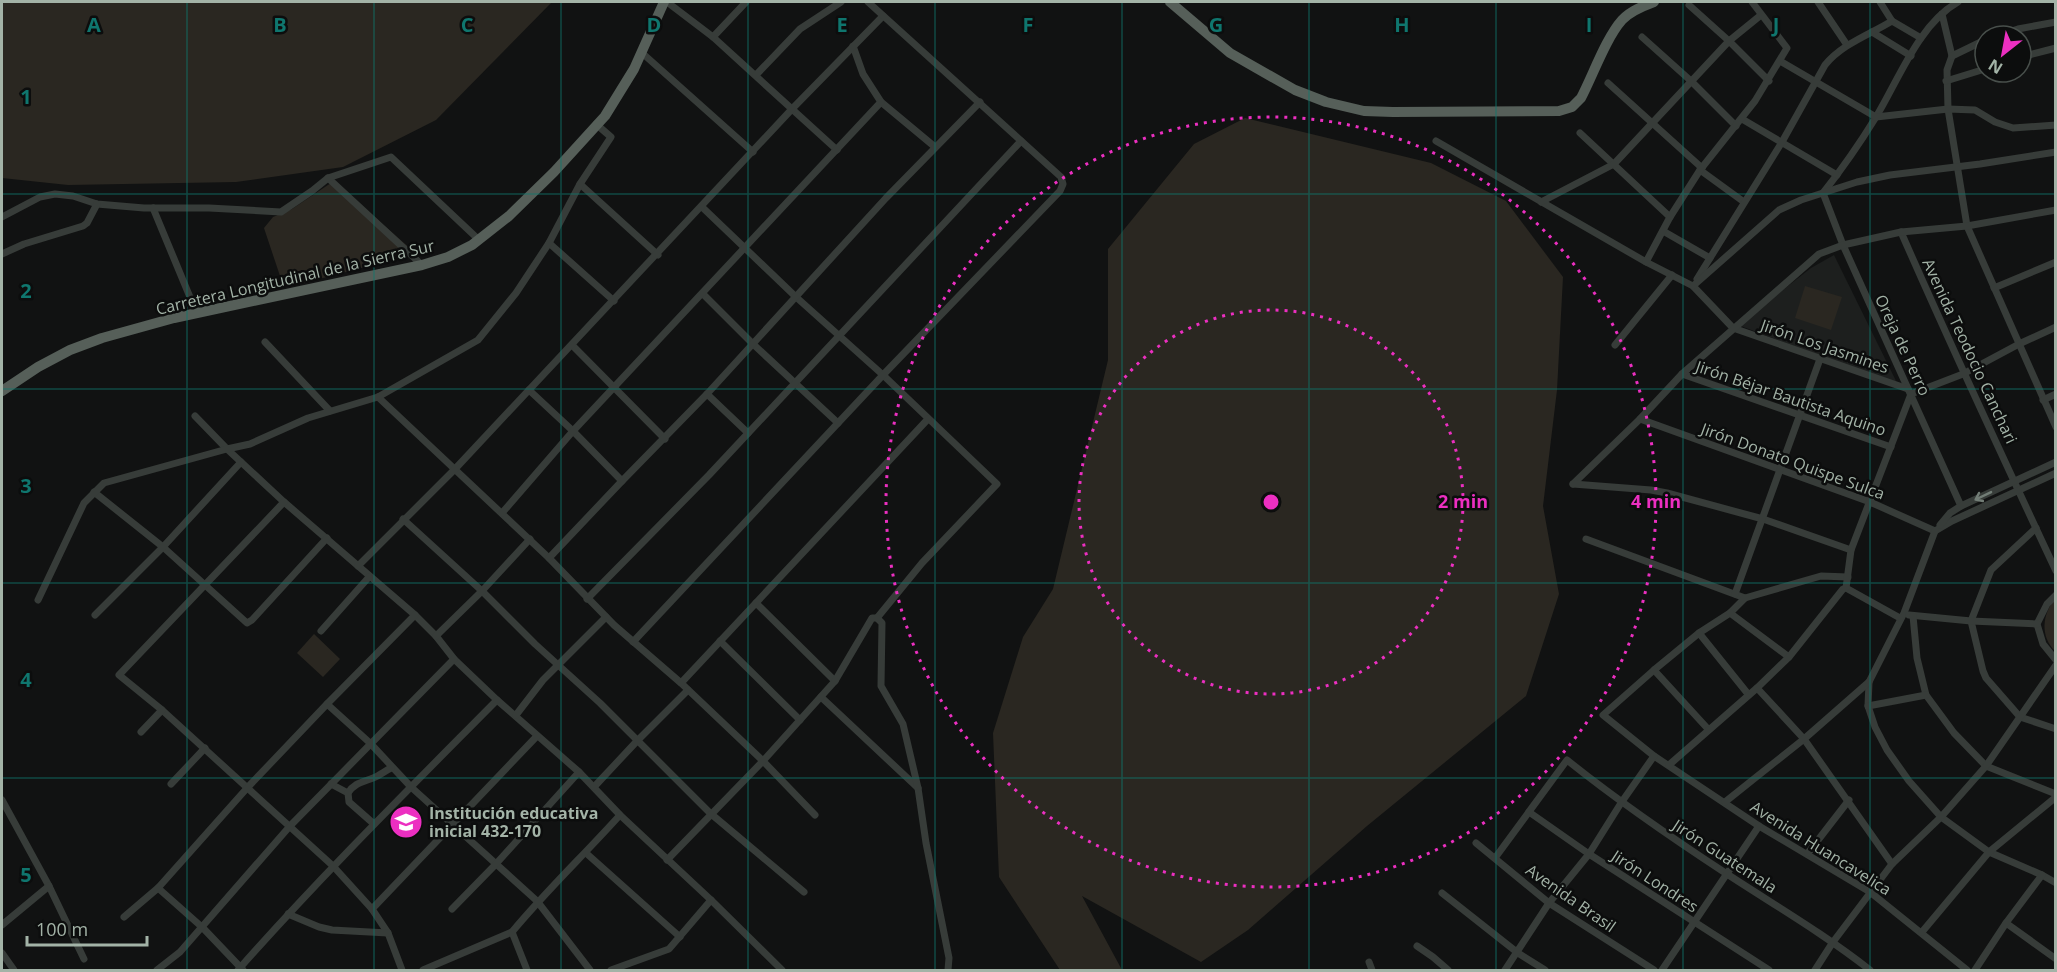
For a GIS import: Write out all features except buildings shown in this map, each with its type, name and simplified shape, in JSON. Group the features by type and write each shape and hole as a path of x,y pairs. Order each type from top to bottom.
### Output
{"highway":[{"name":"Carretera Longitudinal de la Sierra Sur","path":"2,391 38,367 70,350 102,338 197,314 422,265 448,257 472,245 517,208 554,172 605,116 634,69 666,2"},
{"path":"1170,2 1230,53 1295,90 1326,102 1364,111 1469,112 1559,111 1572,107 1581,98 1614,31 1624,18 1641,6 1654,2"}],"street":[{"path":"666,2 713,37 837,150"},
{"path":"713,37 746,2"},
{"path":"756,75 800,29 841,2"},
{"path":"633,642 883,375 1060,191 1064,184 1061,177 868,2"},
{"path":"1646,262 1670,217 1701,169 1742,118 1768,81 1787,48 1752,2"},
{"path":"1818,2 1847,45"},
{"path":"1880,2 1892,21 1921,38"},
{"path":"1823,193 1876,117 1921,38 1954,2"},
{"path":"1689,5 1729,40 1768,81"},
{"path":"1942,14 1952,56 1947,69 1946,81 1948,109 1967,226 2055,427"},
{"path":"1541,202 1614,164 1729,40 1761,15"},
{"path":"358,566 455,469 658,255 792,109 883,16"},
{"path":"1693,286 1782,142 1825,65 1834,54 1847,45 1892,21"},
{"path":"2033,26 2055,22"},
{"path":"1872,32 1911,56"},
{"path":"1642,37 1736,126"},
{"path":"1952,56 1973,45"},
{"path":"853,46 863,74 881,102 934,147"},
{"path":"2033,54 2055,48"},
{"path":"641,51 753,152"},
{"path":"1780,61 1876,117 1948,109 1975,110 1995,122 2013,128 2055,125"},
{"path":"1946,81 1973,73"},
{"path":"1608,83 1653,122 1701,169 1744,202"},
{"path":"502,513 573,431 881,102"},
{"path":"549,558 665,439 886,198 980,102"},
{"path":"1742,118 1837,176"},
{"path":"38,600 84,503 104,483 250,444 286,427 378,397 478,340 516,293 549,243 580,184 611,137 596,124"},
{"path":"1580,133 1670,217"},
{"path":"587,599 748,434 1021,141"},
{"path":"1436,141 1646,262 1693,286 1733,328"},
{"path":"1693,286 1779,210 1823,193 1857,182 1890,175 2055,152"},
{"path":"2,217 40,197 55,194 73,196 97,204 281,212 328,178 391,156 478,239"},
{"path":"328,178 422,265"},
{"path":"580,184 658,255"},
{"name":"Oreja de Perro","path":"1823,193 1843,245 1961,506"},
{"path":"2,254 24,244 83,226 97,204"},
{"path":"667,860 821,697 835,681 872,618 877,618 922,563 998,484 702,207"},
{"path":"153,208 197,314"},
{"path":"1851,550 1763,519 1651,490 1573,484 1640,419 1682,374 1819,254 1843,245 1901,232 1967,226 2055,210"},
{"path":"1663,231 1710,258"},
{"name":"Avenida Teodocio Canchari","path":"1901,232 1963,374 2015,480 2055,571"},
{"path":"549,243 614,301"},
{"path":"1994,288 2055,262"},
{"path":"1615,345 1672,275"},
{"path":"703,294 838,423"},
{"path":"1669,765 1789,657 1846,588 1851,550 1910,392 1963,374 2055,327"},
{"name":"Jirón Los Jasmines","path":"1733,328 1910,392"},
{"path":"265,342 330,411"},
{"path":"572,345 665,439"},
{"path":"1735,594 1820,359"},
{"name":"Jirón Béjar Bautista Aquino","path":"1682,374 1891,447"},
{"path":"529,390 622,481"},
{"path":"707,394 748,434"},
{"path":"2043,400 2055,394"},
{"path":"378,397 530,539 606,617 681,683 763,761 815,815"},
{"path":"195,416 284,502 415,615 497,700 579,772 620,815 782,970"},
{"path":"681,683 928,419"},
{"name":"Jirón Donato Quispe Sulca","path":"1640,419 1870,502 1935,531"},
{"path":"95,615 163,547 241,462"},
{"path":"1725,802 1804,739 1869,682 1902,616 1935,531 1950,513 2055,462"},
{"path":"1935,531 2055,473"},
{"path":"94,492 163,547 248,623 327,538"},
{"path":"284,502 119,675 205,748 333,866 372,909 388,933 402,970"},
{"path":"403,519 559,664 710,813 804,892"},
{"path":"2036,528 1991,570 1971,621 1986,678 2020,717 2055,729"},
{"path":"1586,538 1745,598"},
{"path":"436,636 530,539"},
{"path":"1708,729 1654,670 1699,633 1730,613 1745,598 1821,576 1848,577"},
{"path":"321,631 369,577"},
{"path":"1846,588 1902,616 2037,624"},
{"path":"2055,595 2047,604 2037,624 2043,644 2055,660"},
{"path":"756,603 835,681"},
{"path":"1730,613 1789,657"},
{"path":"124,917 158,888 248,787 415,615"},
{"path":"1913,616 1917,658 1926,695 1954,733 1986,766 2055,795 1989,852 1922,932"},
{"path":"516,715 543,681 606,617"},
{"path":"877,618 882,622 881,686 903,724 918,788 926,843 949,958 948,970"},
{"path":"1699,633 1748,694"},
{"path":"720,641 800,720"},
{"path":"157,970 180,952 203,928 290,826 454,658"},
{"path":"1815,970 1833,942 1892,864 1941,817 1986,766 2055,665"},
{"name":"Avenida Huancavelica","path":"1654,670 1603,715 1654,756 1759,826 1808,853 1870,892 1967,970"},
{"path":"1869,682 1868,706 1875,727 1887,750 1941,817 1989,852 2054,880"},
{"path":"1757,688 1804,739 1892,864"},
{"path":"594,787 688,690"},
{"path":"1868,706 1926,695"},
{"path":"821,697 918,788"},
{"path":"158,888 203,928 241,969 333,866 497,700"},
{"path":"327,704 370,743 411,787 537,901 590,970"},
{"path":"141,732 162,710"},
{"path":"372,909 537,736"},
{"path":"171,784 205,748"},
{"path":"1506,970 1549,903 1589,854 1654,756"},
{"name":"Jirón Guatemala","path":"1529,812 1567,760 1621,803 1726,874 1833,942 1870,970"},
{"path":"374,824 349,802 348,793 351,787 391,768"},
{"path":"452,909 579,772"},
{"path":"331,784 348,793"},
{"path":"2,800 49,886 84,959"},
{"path":"1808,853 1849,800"},
{"path":"1495,858 1529,812"},
{"name":"Jirón Londres","path":"1529,812 1589,854 1768,970"},
{"path":"423,970 512,932 537,901 586,853 620,815"},
{"path":"1662,970 1759,826"},
{"name":"Avenida Brasil","path":"1476,843 1549,903 1654,970"},
{"path":"586,853 680,937"},
{"path":"1975,970 2042,875"},
{"path":"2,925 49,886"},
{"path":"1442,893 1518,953 1545,970"},
{"path":"610,970 669,949 711,900"},
{"path":"288,914 332,930 388,933"},
{"path":"2006,923 2055,959"},
{"path":"512,932 527,970"},
{"path":"1417,946 1448,970"},
{"path":"2,953 14,970"},
{"path":"1369,962 1372,970"}],"shaded area":[{"path":"2,2 552,2 436,120 343,167 236,182 68,185 2,178"},
{"path":"1245,118 1431,163 1506,201 1563,277 1557,390 1543,506 1559,594 1526,696 1367,826 1248,930 1201,962 1082,896 1122,970 1060,970 999,877 993,733 1023,637 1053,589 1108,360 1108,249 1194,144"},
{"path":"334,181 413,251 343,273 298,284 283,285 264,228 273,217 292,209"},
{"path":"1834,255 1898,385 1738,325 1811,268"},
{"path":"1805,286 1842,297 1831,330 1795,318"},
{"path":"2055,599 2055,651 2047,639 2044,625 2047,611"},
{"path":"314,634 340,659 323,677 297,653"}],"place":[{"name":"Institución educativa inicial 432-170","path":"406,822"}]}
